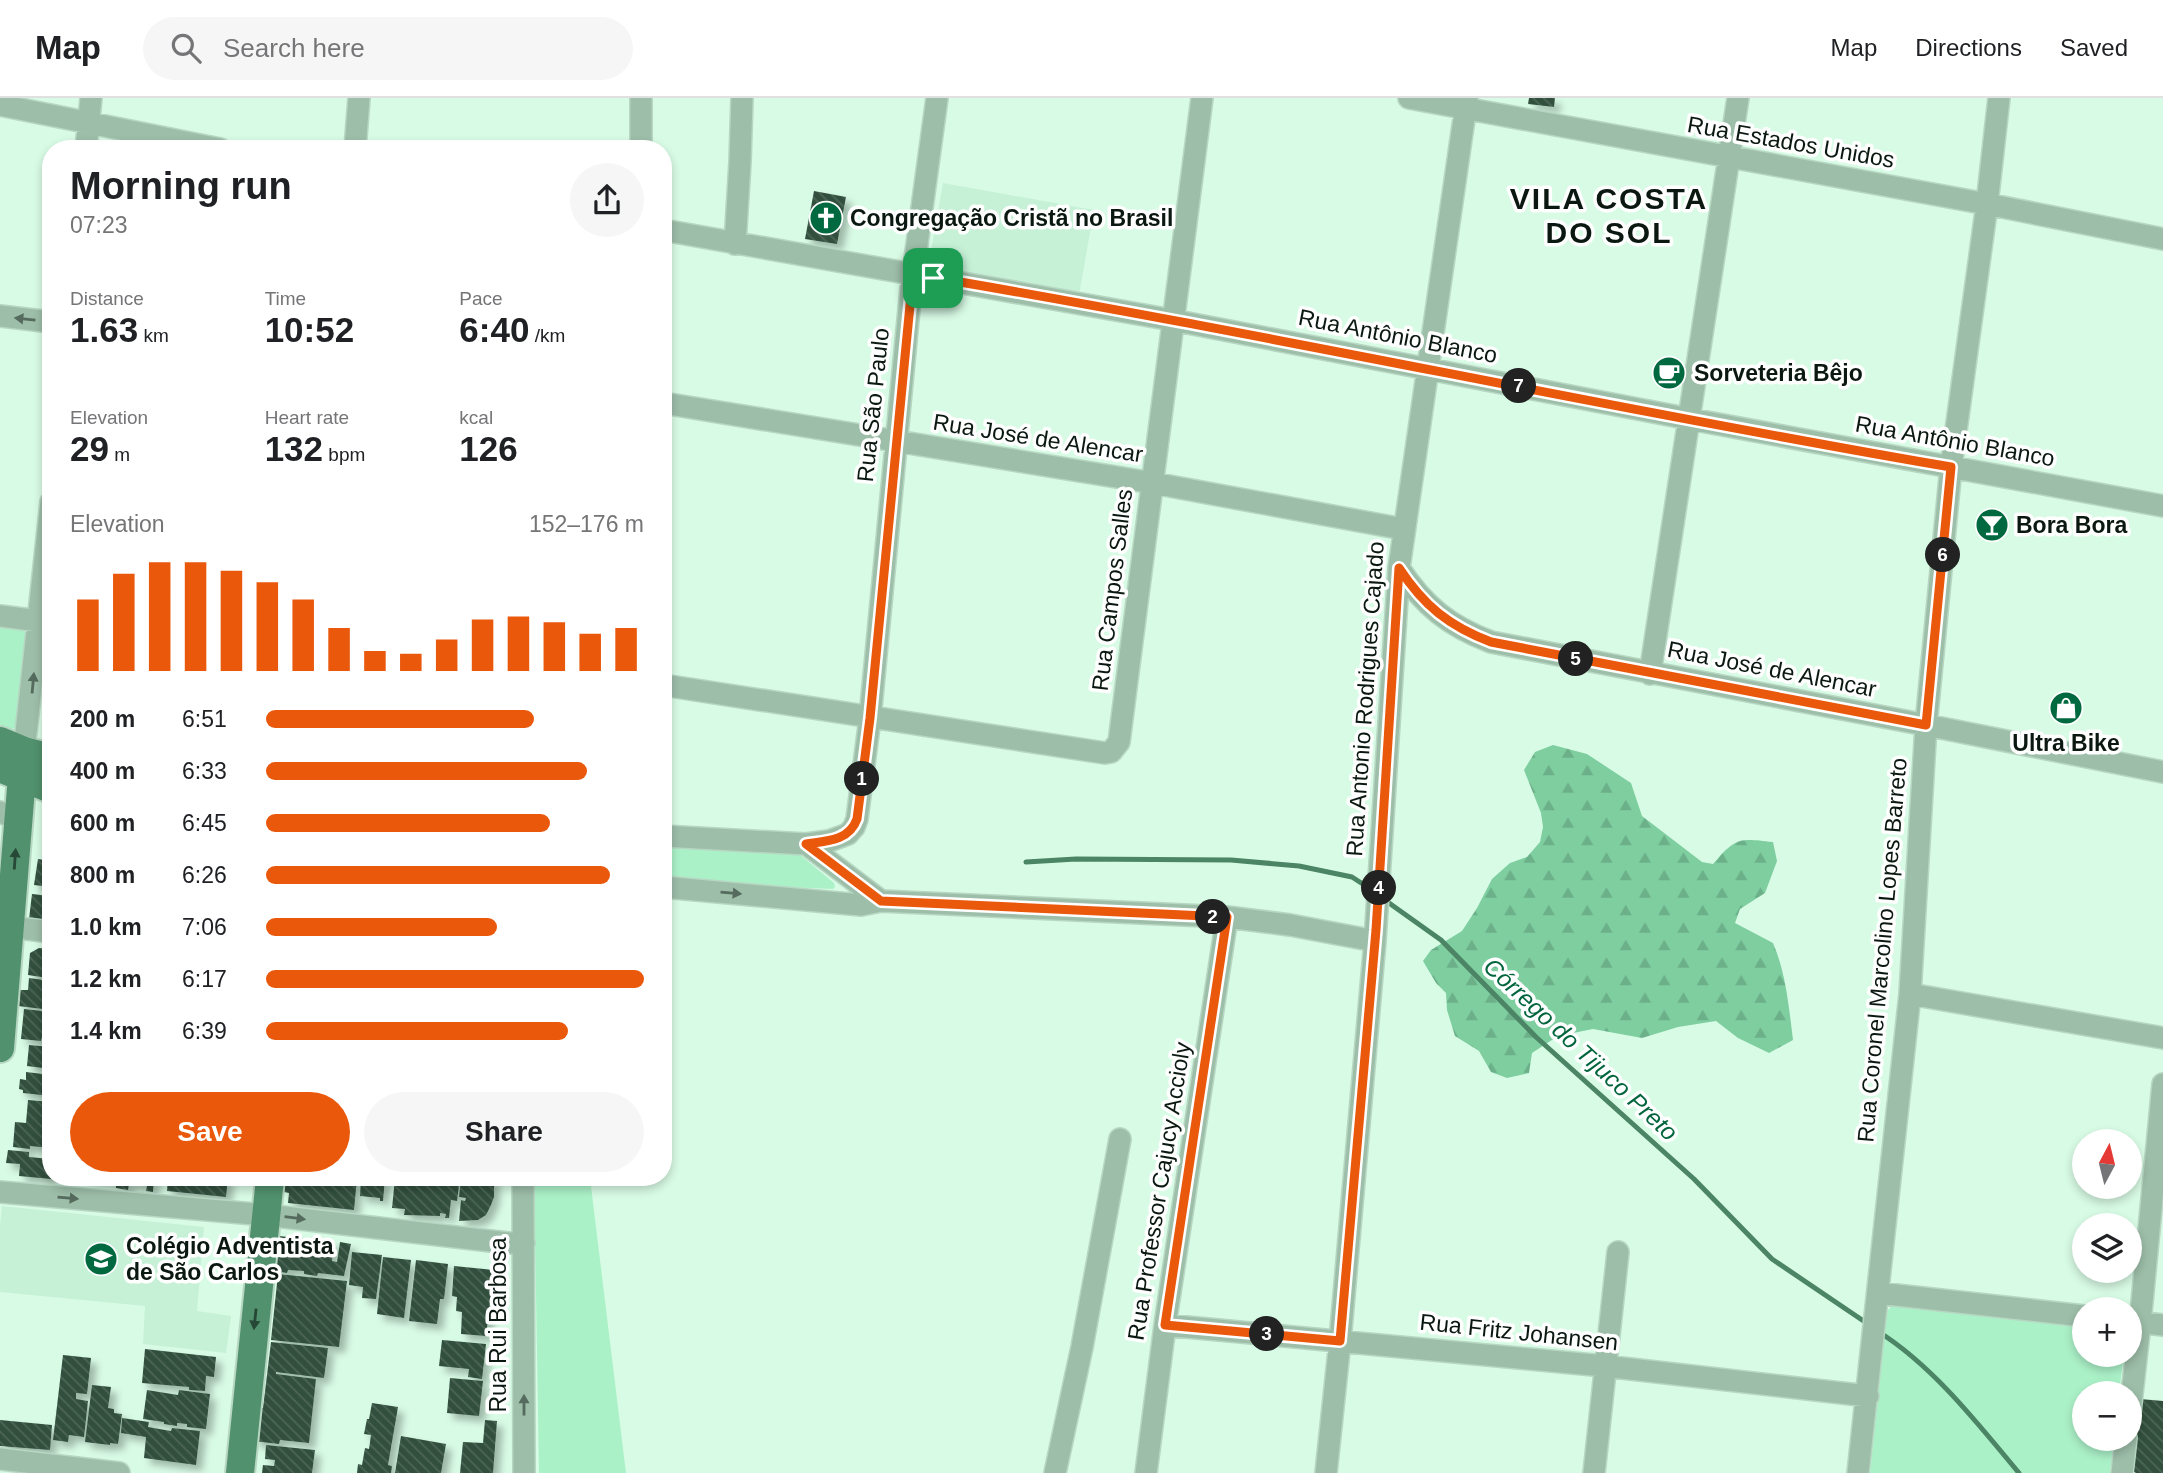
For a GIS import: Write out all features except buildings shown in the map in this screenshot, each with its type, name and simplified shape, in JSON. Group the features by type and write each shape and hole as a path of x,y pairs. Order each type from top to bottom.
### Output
{"main road":[{"path":"19,759 42,781"},
{"path":"0,1048 4,967 10,927 9,815 19,759"},
{"path":"9,815 42,809"},
{"path":"240,1473 269,1186"}],"street":[{"path":"87,140 91,98"},
{"path":"356,140 359,98"},
{"path":"640,140 641,98"},
{"path":"735,244 741,98"},
{"name":"Rua São Paulo","path":"806,844 849,834 857,819 870,718 913,274 937,98"},
{"name":"Rua Campos Salles","path":"870,718 1111,752 1119,742 1202,98"},
{"name":"Rua Estados Unidos","path":"1409,98 1466,103 1730,158 2163,239"},
{"path":"1650,674 1738,98"},
{"name":"Rua Coronel Marcolino Lopes Barreto","path":"1858,1473 1910,994 1926,725 1951,467 1999,98"},
{"name":"Rua Antonio Rodrigues Cajado","path":"1326,1473 1376,935 1399,568 1466,103"},
{"path":"0,105 176,140"},
{"name":"Rua Antônio Blanco","path":"672,232 1172,320 2163,506"},
{"path":"0,316 42,321"},
{"name":"Rua José de Alencar","path":"672,404 1153,483 1404,529"},
{"name":"Rua José de Alencar","path":"1399,568 1426,603 1445,620 1467,633 1491,642 2163,772"},
{"path":"0,615 42,620"},
{"path":"19,759 42,636"},
{"path":"672,686 870,718"},
{"path":"672,837 806,844 881,901"},
{"path":"672,888 861,905 881,901 1227,917 1376,935"},
{"name":"Rua Professor Cajucy Accioly","path":"1146,1473 1165,1325 1227,917"},
{"path":"10,927 42,931"},
{"path":"1910,994 2163,1038"},
{"path":"2141,1297 2163,1084"},
{"path":"1055,1473 1121,1139"},
{"name":"Rua Rui Barbosa","path":"523,1186 524,1473"},
{"path":"0,1192 266,1215 524,1243"},
{"path":"2144,1282 2163,1245"},
{"path":"1594,1473 1618,1252"},
{"path":"1877,1298 2072,1315"},
{"path":"2142,1323 2163,1325"},
{"name":"Rua Fritz Johansen","path":"1165,1325 1604,1367 1869,1388"},
{"path":"2122,1473 2125,1451"},
{"path":"0,1459 120,1473"}],"shaded area":[{"path":"943,183 1094,210 1079,295 928,268"},
{"path":"0,625 22,629 28,634 19,726 13,729 0,728"},
{"path":"672,845 798,853 834,883 833,889 672,882"},
{"path":"534,1186 591,1186 626,1473 539,1473"},
{"name":"Colégio Adventista de São Carlos","path":"2,1206 204,1227 197,1311 231,1316 226,1353 143,1344 145,1306 0,1292"},
{"path":"1895,1303 2072,1326 2072,1367 2122,1367 2121,1381 2072,1381 2072,1451 2113,1451 2110,1473 1870,1473 1887,1311"}],"green space":[{"path":"1553,745 1587,754 1631,783 1642,816 1702,862 1713,864 1739,841 1773,842 1777,861 1765,893 1740,909 1735,923 1773,943 1784,978 1793,1040 1769,1053 1738,1038 1716,1021 1678,1027 1642,1038 1593,1029 1558,1036 1532,1053 1529,1073 1507,1078 1491,1072 1479,1051 1455,1036 1447,1010 1446,993 1436,983 1423,961 1431,950 1462,931 1492,879 1510,863 1527,857 1540,842 1543,827 1541,813 1524,770 1535,752"}],"waterway":[{"name":"Córrego do Tijuco Preto","path":"1026,862 1076,859 1231,860 1299,866 1352,877 1372,890"},
{"name":"Córrego do Tijuco Preto","path":"1382,898 1441,940 1536,1037 1694,1179 1772,1259 1868,1324"},
{"name":"Córrego do Tijuco Preto","path":"1879,1332 1937,1379 2019,1473"}],"place":[{"name":"Congregação Cristã no Brasil","path":"826,218"},
{"name":"Sorveteria Bêjo","path":"1669,373"},
{"name":"Bora Bora","path":"1992,525"},
{"name":"Ultra Bike","path":"2066,708"},
{"name":"Colégio Adventista de São Carlos","path":"101,1259"}],"district":[{"name":"VILA COSTA DO SOL","path":"1609,215"}],"route":[{"path":"913,274 933,278 1172,320 1951,467 1926,725 1491,642 1467,633 1445,620 1426,603 1399,568 1376,930 1340,1341 1165,1325 1227,917 881,901 806,844 829,841 849,834 857,819 870,718 913,274"}]}
